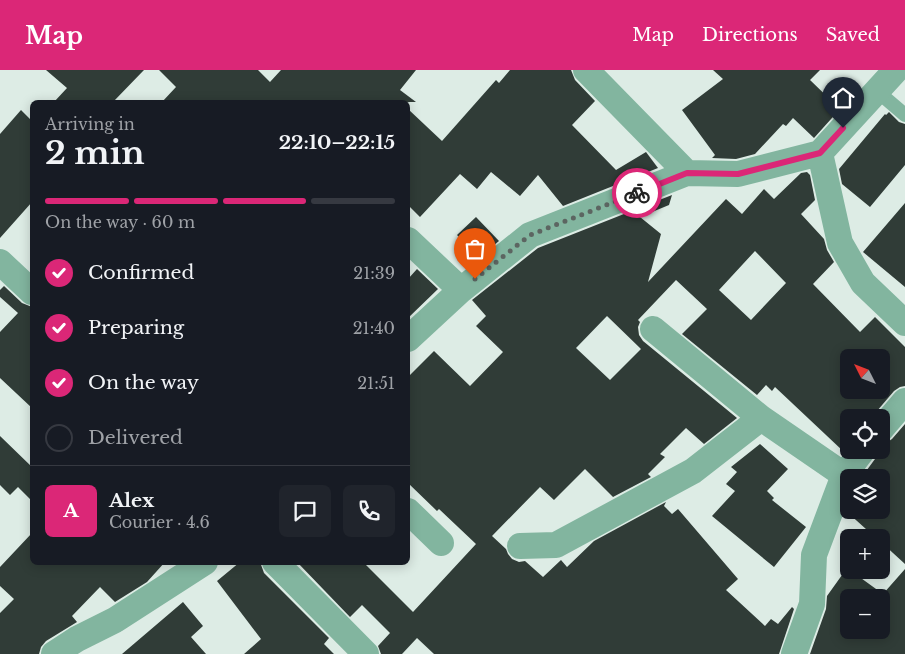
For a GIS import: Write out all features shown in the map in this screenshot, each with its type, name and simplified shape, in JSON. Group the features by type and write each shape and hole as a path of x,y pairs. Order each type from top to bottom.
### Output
{"street":[{"path":"586,70 687,173"},
{"path":"410,337 461,290 530,235 687,173 738,174 820,153 896,70"},
{"path":"820,153 840,243 863,283 905,323"},
{"path":"410,242 461,290"},
{"path":"0,262 30,290"},
{"path":"653,330 761,418 840,472"},
{"path":"890,419 905,402"},
{"path":"520,546 556,545 693,471 761,418"},
{"path":"849,469 856,459"},
{"path":"794,654 812,604 814,555 840,486"},
{"path":"410,513 441,544"},
{"path":"54,654 77,639 115,620 200,565"},
{"path":"278,565 366,654"}],"lane":[{"path":"877,91 905,115"}],"building":[{"path":"46,70 144,70 115,100 56,100 67,88"},
{"path":"159,70 258,70 270,82 281,70 416,70 400,90 416,102 410,102 410,100 164,100 176,87"},
{"path":"510,70 571,70 575,80 595,101 572,125 616,170 646,152 658,168 563,206 538,175 520,196 491,172 477,189 460,174 420,217 410,207 410,111 442,141 496,80 499,83"},
{"path":"713,70 820,70 810,80 840,109 814,138 793,118 786,126 783,124 755,154 736,159 712,158 715,155 682,110 723,79"},
{"path":"21,110 30,119 30,204 0,238 0,134"},
{"path":"889,112 899,122 905,124 905,165 870,207 842,184 839,169 885,114"},
{"path":"807,172 810,175 815,200 801,214 824,239 827,250 834,262 813,284 860,332 875,317 905,347 905,386 900,387 890,396 890,349 840,349 840,399 887,399 879,409 840,409 840,448 775,387 772,391 766,385 757,395 682,334 707,309 676,280 638,320 640,322 638,327 639,335 643,341 737,418 704,444 686,428 660,454 665,457 648,474 651,477 613,497 585,469 554,500 540,487 492,536 506,549 512,559 519,562 525,561 543,577 561,560 567,567 594,541 666,502 664,506 672,514 678,509 738,579 726,590 765,626 771,619 778,624 792,607 794,609 779,654 434,654 417,638 402,654 381,654 378,646 390,633 362,605 350,617 300,565 366,565 413,612 476,544 410,485 410,375 434,351 470,386 503,352 476,326 486,316 472,300 538,248 672,195 669,205 640,217 661,234 648,282 726,199 742,214 764,189 774,199 801,173","holes":["755,251 786,283 751,320 719,290","607,316 641,349 610,380 576,348"]},
{"path":"905,203 905,287 863,252"},
{"path":"476,217 499,241 479,257 457,235"},
{"path":"417,269 438,289 410,316 410,277"},
{"path":"4,286 22,303 30,306 30,406 0,378 0,332 18,313 0,297 0,290"},
{"path":"905,424 905,564 890,550 890,529 866,529 855,519 890,519 890,469 868,469 875,459 890,459 890,440"},
{"path":"0,436 30,465 30,499 18,487 10,495 0,485"},
{"path":"760,444 788,469 767,491 774,498 772,500 806,527 774,567 712,516 735,491 726,484 737,472 731,467"},
{"path":"30,535 30,565 162,565 147,582 115,602 100,587 72,616 77,622 46,641 41,647 39,654 0,654 0,613 14,599 0,586 0,567"},
{"path":"236,565 261,565 264,573 329,638 324,644 334,654 244,654 261,639 217,581"},
{"path":"905,569 905,654 810,654 826,609 827,596 840,578 862,579 876,589 840,589 840,639 890,639 890,589 887,589"},
{"path":"183,602 203,626 191,637 206,654 122,654"}],"way so far":[{"path":"475,279 530,235 637,193"}],"route":[{"path":"637,193 687,173 738,174 820,153 843,128"}]}
